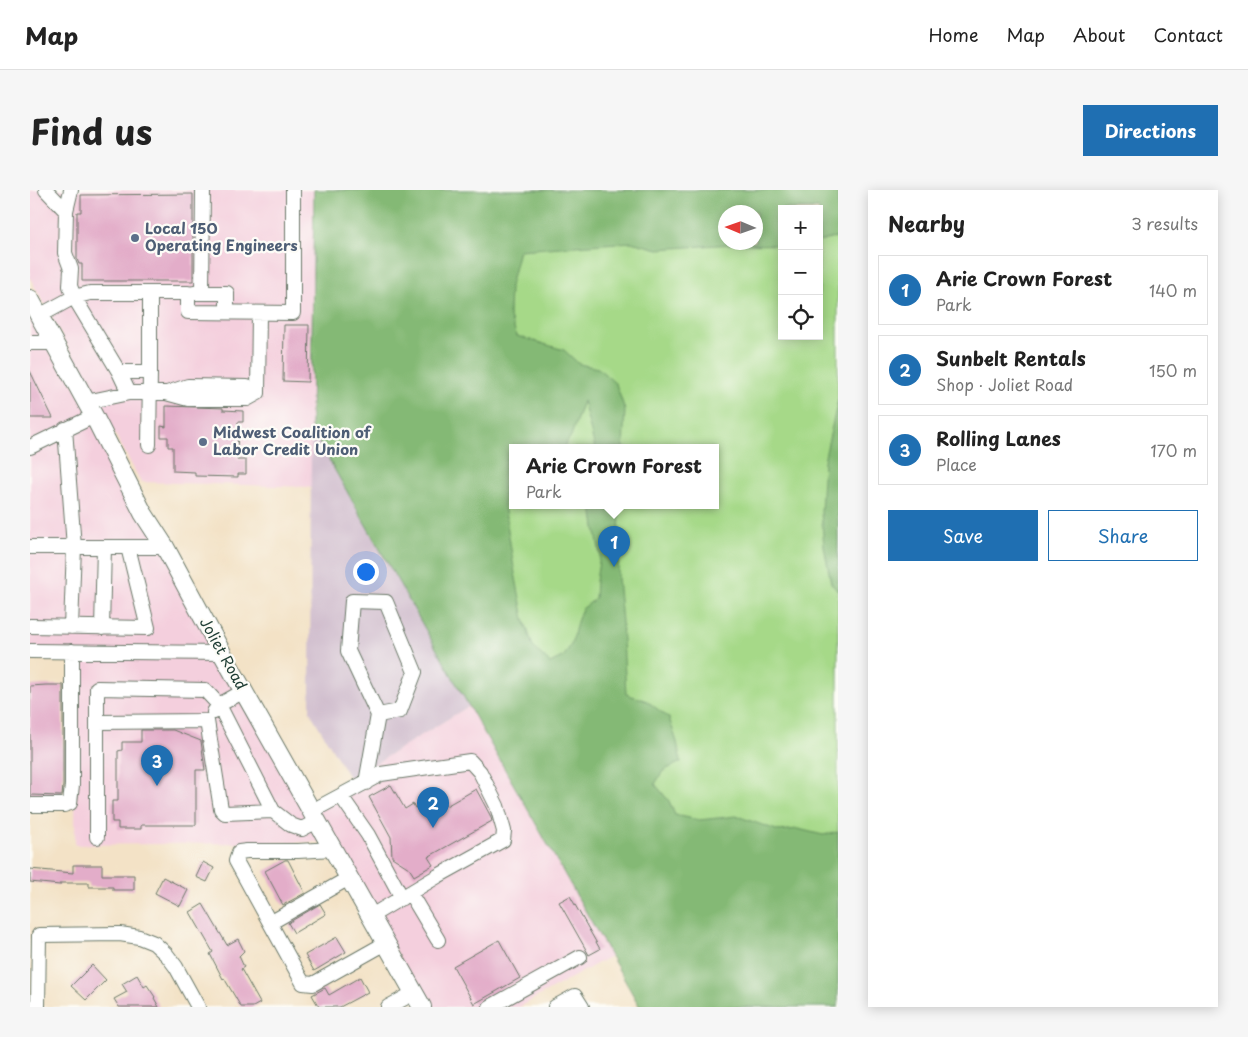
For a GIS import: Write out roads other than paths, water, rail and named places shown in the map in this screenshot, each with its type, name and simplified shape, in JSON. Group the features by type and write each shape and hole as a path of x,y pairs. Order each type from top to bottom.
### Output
{"main road":[{"name":"Joliet Road","path":"30,299 90,409 143,513 165,547 222,654 418,1000"}],"street":[{"path":"46,190 66,211"},
{"path":"71,190 66,211 65,253 71,269 70,286 74,297 130,393"},
{"path":"203,190 195,293 188,312 259,313 293,313 294,190"},
{"path":"39,316 74,297 90,293 227,293 227,312"},
{"path":"149,445 150,293"},
{"path":"30,447 65,430 90,409 130,393 166,393 188,386 196,386 247,387 258,393 259,313"},
{"path":"30,343 54,343"},
{"path":"119,372 150,372"},
{"path":"65,430 74,547 71,627"},
{"path":"30,547 165,547"},
{"path":"102,628 104,547"},
{"path":"30,626 148,628 128,547"},
{"path":"366,782 378,715 348,651 352,600 386,602 415,672 400,711 378,715"},
{"path":"30,651 222,654"},
{"path":"30,805 64,805 70,802 72,785 72,651"},
{"path":"97,837 97,688 205,690 219,705 272,812 291,825 302,829 314,816 341,796 381,774 470,760 480,772 497,806 504,831 503,840 371,916"},
{"path":"244,691 219,705 208,721 221,809 225,813 272,812"},
{"path":"97,722 208,721"},
{"path":"341,796 438,940"},
{"path":"333,849 239,852 236,861 304,982 313,984 386,943"},
{"path":"270,922 349,878"},
{"path":"38,1007 39,935 120,934 154,943 167,955 176,966 198,1007"},
{"path":"490,1007 580,957"},
{"path":"555,1007 575,996 582,1007"},
{"path":"388,1007 418,1000"}],"place":[{"name":"Local 150 Operating Engineers","path":"135,238"},
{"name":"Midwest Coalition of Labor Credit Union","path":"203,442"},
{"name":"Arie Crown Forest","path":"614,567"},
{"name":"Rolling Lanes","path":"157,786"},
{"name":"Sunbelt Rentals","path":"433,828"}]}
